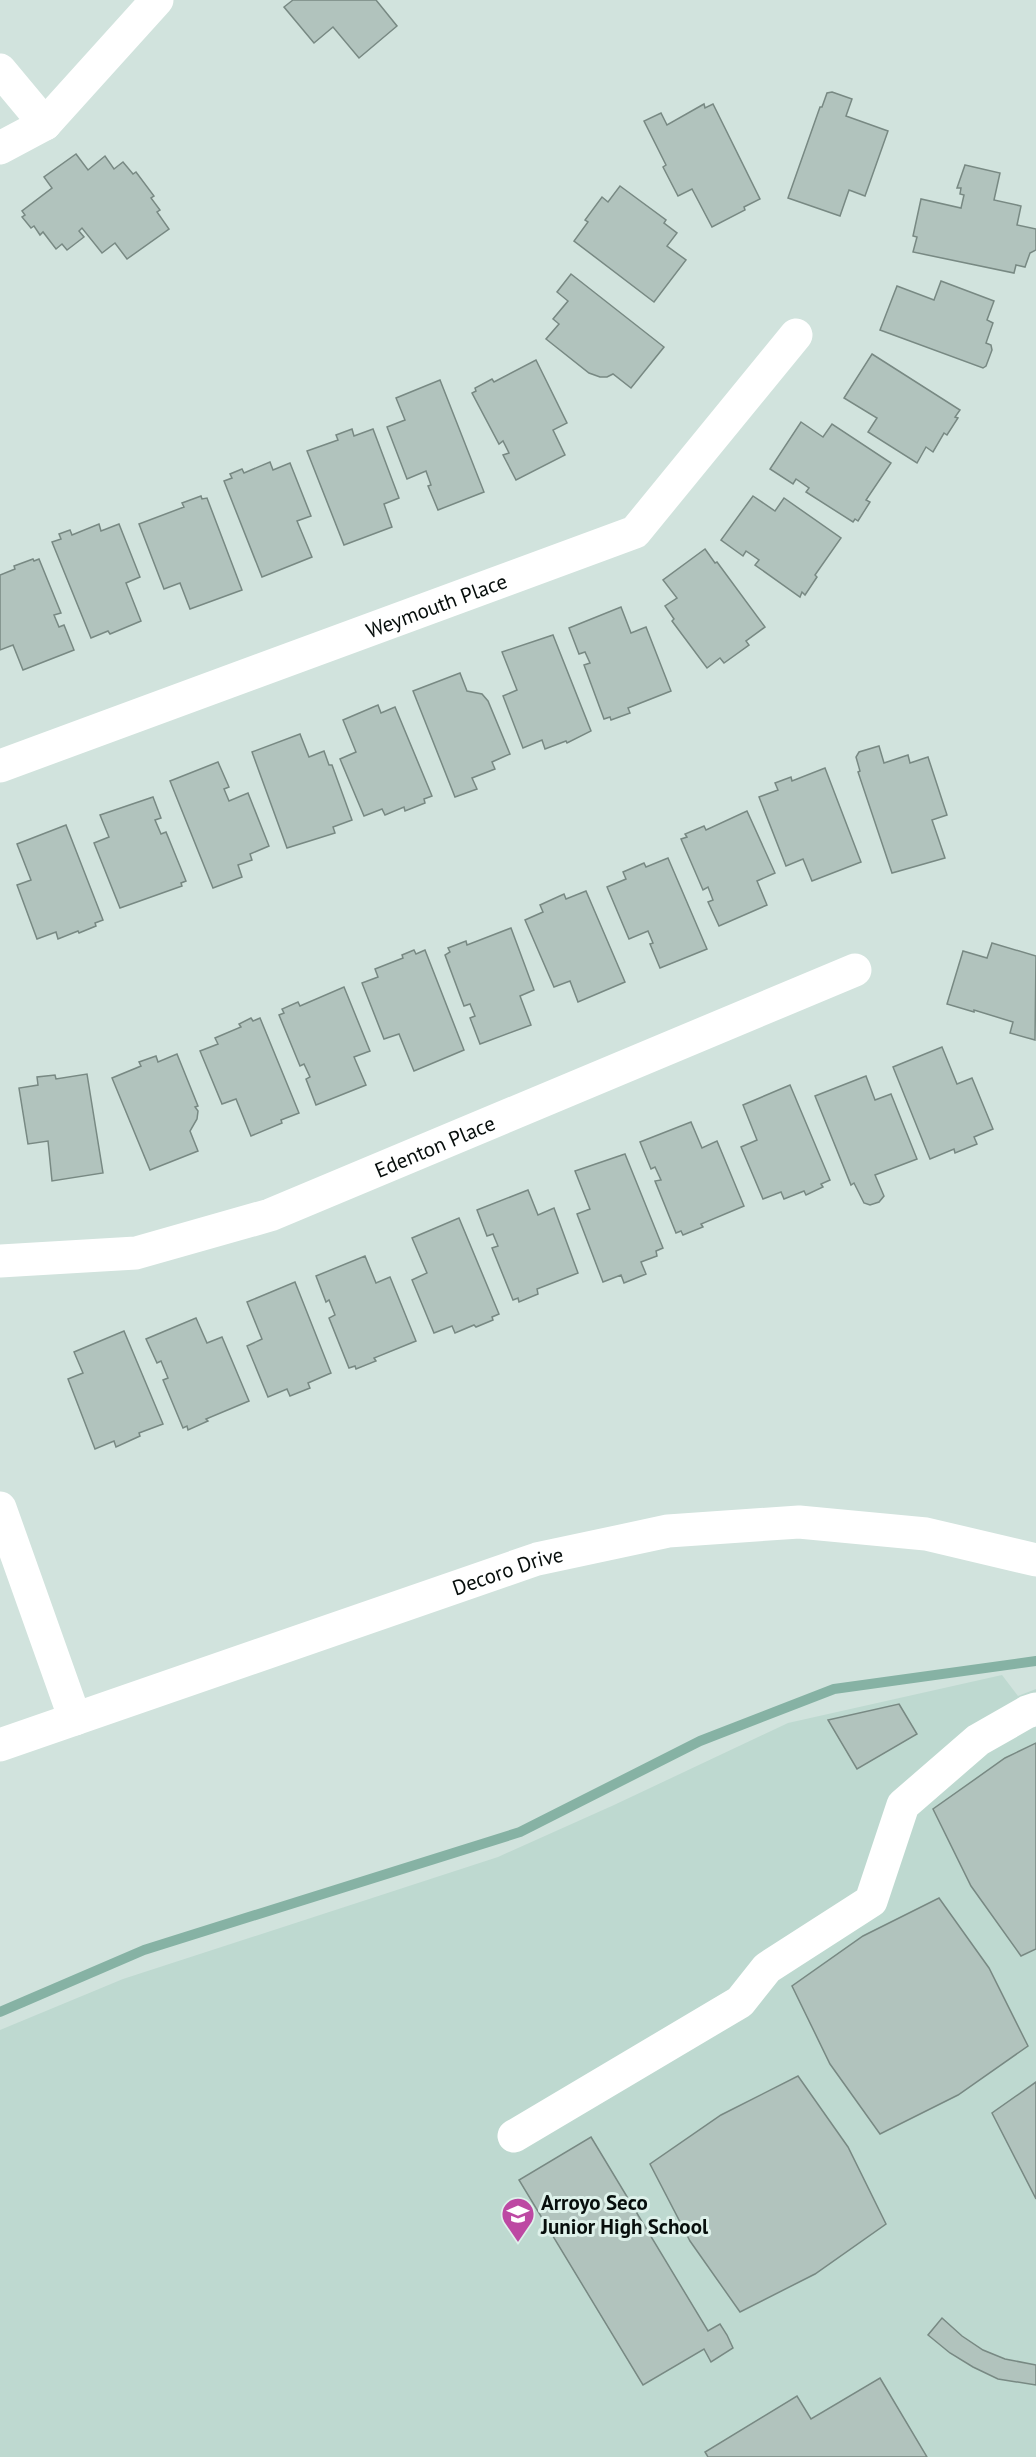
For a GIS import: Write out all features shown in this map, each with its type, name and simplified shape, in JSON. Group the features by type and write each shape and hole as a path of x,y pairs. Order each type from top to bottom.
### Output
{"street":[{"path":"0,148 45,124 158,0"},
{"path":"0,70 45,124"},
{"name":"Weymouth Place","path":"0,766 635,532 796,335"},
{"name":"Edenton Place","path":"0,1261 136,1253 270,1215 855,970"},
{"path":"0,1508 75,1719"},
{"name":"Decoro Drive","path":"0,1745 537,1559 668,1531 799,1522 926,1533 1036,1560"},
{"path":"514,2136 740,2002 766,1968 871,1901 903,1805 978,1740 1036,1709"}],"shaded area":[{"name":"Arroyo Seco Junior High School","path":"1002,1675 1018,1696 1036,1689 1036,2457 0,2457 0,2030 123,1979 498,1857 788,1723"}],"building":[{"path":"293,0 376,0 397,26 359,58 333,27 314,43 284,7"},
{"path":"832,92 852,99 846,116 888,131 865,196 849,190 840,216 788,198 820,107 827,93"},
{"path":"704,104 705,108 713,104 760,199 744,207 745,210 712,227 692,189 678,196 663,167 666,165 644,121 661,113 667,125"},
{"path":"76,154 88,170 105,156 114,169 123,162 133,174 136,172 154,196 151,198 160,210 157,212 169,229 127,259 115,243 102,253 82,228 79,231 84,237 67,250 62,244 56,249 43,232 40,235 34,226 31,228 22,217 25,215 22,211 52,188 44,177"},
{"path":"965,165 1000,173 994,200 1021,206 1017,225 1036,229 1036,250 1030,253 1025,267 1016,265 1014,273 913,252 917,237 913,236 921,199 961,208 964,195 960,194 961,188 957,188"},
{"path":"620,186 666,220 664,223 677,233 667,246 686,260 654,302 574,241 588,222 585,220 602,197 608,202"},
{"path":"571,274 664,347 631,388 613,374 600,377 589,373 546,339 559,324 553,319 568,301 557,292"},
{"path":"941,281 994,301 987,320 993,323 986,343 991,345 992,350 983,368 880,330 897,286 934,300"},
{"path":"872,354 960,410 955,417 958,418 947,435 944,433 933,452 926,447 917,463 868,432 877,418 844,398"},
{"path":"536,360 567,423 553,430 565,455 516,480 503,455 509,453 503,441 499,444 472,393 476,391 475,388 492,379 494,382"},
{"path":"440,380 484,492 438,510 428,486 431,485 426,471 407,479 387,427 405,420 396,398"},
{"path":"801,422 823,437 832,424 891,463 866,500 870,502 858,521 855,519 853,522 806,492 809,488 796,479 793,484 770,469"},
{"path":"352,429 354,436 373,429 399,498 384,504 392,527 344,545 307,451 338,440 336,435"},
{"path":"270,462 273,470 290,463 311,516 297,521 312,557 262,577 224,481 232,478 230,474 242,469 244,473"},
{"path":"201,496 202,499 207,498 242,590 190,609 180,583 164,589 139,524 184,507 182,503"},
{"path":"753,496 775,511 784,498 841,538 815,575 817,577 805,595 802,592 800,597 755,565 759,560 746,551 743,556 721,540"},
{"path":"99,524 101,531 119,524 140,577 126,583 141,621 110,634 108,631 91,638 52,542 61,539 59,534 70,530 72,535"},
{"path":"705,549 765,627 746,641 749,645 724,663 720,658 707,668 672,621 674,619 665,606 677,598 663,580"},
{"path":"33,559 34,561 39,559 61,613 54,615 59,627 64,625 74,650 23,670 13,645 0,650 0,575 15,569 14,566"},
{"path":"621,607 631,633 646,627 671,691 628,708 630,713 611,720 610,717 604,719 584,665 590,663 585,652 579,654 569,628"},
{"path":"553,635 591,731 567,743 566,741 545,749 542,740 523,748 503,696 517,690 502,652"},
{"path":"460,673 467,691 482,694 488,701 510,754 492,762 495,769 472,778 477,789 455,797 413,691"},
{"path":"378,705 381,713 395,707 432,796 424,799 425,803 405,811 404,807 385,815 382,809 364,816 340,759 356,752 343,720"},
{"path":"300,734 309,757 324,751 329,765 332,765 352,820 333,827 335,833 287,848 252,752"},
{"path":"879,746 884,763 908,755 910,763 928,757 947,815 932,820 945,858 892,873 858,772 860,771 856,757 859,752"},
{"path":"218,762 229,787 224,789 229,801 248,793 269,846 250,854 252,860 238,865 242,877 213,888 170,781"},
{"path":"825,768 861,862 812,881 803,859 786,866 759,797 778,790 775,783 791,777 792,781"},
{"path":"153,797 161,818 155,820 161,834 166,832 186,881 181,883 182,886 120,908 94,843 109,837 100,815"},
{"path":"747,811 775,873 757,881 767,905 719,926 708,902 713,900 708,887 703,890 681,839 687,837 685,834 704,826 706,830"},
{"path":"66,825 103,920 95,923 96,926 79,933 78,931 58,939 56,932 37,939 17,885 31,880 17,844"},
{"path":"668,858 707,949 660,968 650,944 653,943 648,931 629,939 607,887 626,879 623,872 644,863 646,867"},
{"path":"586,891 625,982 578,1002 570,981 554,987 525,920 543,912 540,905 564,894 566,899"},
{"path":"511,928 534,990 520,996 531,1025 480,1044 470,1018 475,1016 470,1004 464,1006 445,955 450,952 448,948 466,941 467,945"},
{"path":"992,943 1036,956 1035,1040 1010,1033 1013,1022 947,1004 963,951 987,958"},
{"path":"414,950 416,954 425,950 464,1050 414,1071 399,1034 384,1039 362,983 378,977 375,969 403,958 402,955"},
{"path":"344,987 370,1051 354,1057 366,1085 316,1105 306,1079 310,1077 304,1064 300,1066 279,1015 284,1013 282,1009 298,1002 300,1006"},
{"path":"251,1018 253,1021 260,1018 299,1113 251,1136 236,1099 222,1104 200,1051 218,1044 215,1038 241,1027 239,1024"},
{"path":"942,1047 957,1084 972,1078 993,1129 974,1137 977,1144 955,1153 954,1149 930,1159 893,1067"},
{"path":"177,1054 198,1106 195,1107 198,1111 197,1119 190,1131 198,1151 150,1170 112,1078 141,1066 139,1062 156,1056 158,1062"},
{"path":"87,1074 103,1173 52,1181 48,1141 28,1144 19,1088 38,1085 37,1077 55,1075 56,1079"},
{"path":"866,1076 875,1100 891,1094 917,1159 875,1175 884,1196 879,1202 870,1205 864,1203 854,1183 851,1185 815,1096"},
{"path":"790,1085 830,1180 821,1184 823,1187 806,1195 804,1191 784,1199 781,1192 763,1199 741,1147 757,1140 743,1105"},
{"path":"691,1122 702,1148 717,1141 744,1206 701,1224 703,1227 683,1235 681,1231 676,1233 655,1181 661,1180 655,1167 651,1169 640,1142"},
{"path":"625,1154 663,1248 656,1251 657,1256 641,1262 646,1274 624,1283 621,1275 603,1282 577,1214 590,1209 575,1171"},
{"path":"528,1190 538,1215 554,1208 578,1273 537,1289 538,1294 519,1302 518,1298 513,1300 492,1248 498,1246 493,1234 487,1236 477,1210"},
{"path":"459,1218 499,1314 492,1317 493,1320 476,1327 474,1325 455,1333 452,1326 434,1333 412,1280 427,1273 412,1238"},
{"path":"365,1256 376,1283 390,1277 416,1341 374,1358 376,1361 356,1369 355,1366 349,1368 329,1318 335,1315 329,1300 326,1302 316,1276"},
{"path":"295,1282 331,1373 308,1383 310,1388 290,1396 287,1389 268,1397 247,1346 262,1339 247,1302"},
{"path":"196,1318 207,1343 222,1337 249,1401 206,1419 208,1421 188,1430 187,1426 183,1428 163,1380 168,1378 161,1361 157,1363 146,1339"},
{"path":"124,1331 163,1424 139,1433 140,1436 116,1447 114,1441 95,1449 68,1379 83,1373 74,1352"},
{"path":"899,1704 917,1734 857,1769 828,1720"},
{"path":"1036,1743 1036,1949 1021,1956 971,1886 933,1809 1005,1758"},
{"path":"939,1898 989,1968 1028,2046 958,2095 880,2134 830,2064 792,1986 863,1936"},
{"path":"798,2076 848,2147 886,2224 815,2274 740,2312 690,2241 650,2164 721,2115"},
{"path":"1036,2082 1036,2199 992,2113"},
{"path":"591,2137 708,2331 720,2324 727,2335 733,2348 711,2362 704,2349 643,2385 519,2180"},
{"path":"942,2318 962,2336 983,2350 1005,2359 1036,2365 1036,2385 998,2379 950,2353 928,2335"},
{"path":"880,2378 927,2457 708,2457 705,2452 797,2396 811,2419"}],"waterway":[{"path":"0,2012 144,1950 520,1832 700,1741 834,1689 1036,1661"}],"place":[{"name":"Arroyo Seco Junior High School","path":"518,2243"}]}
